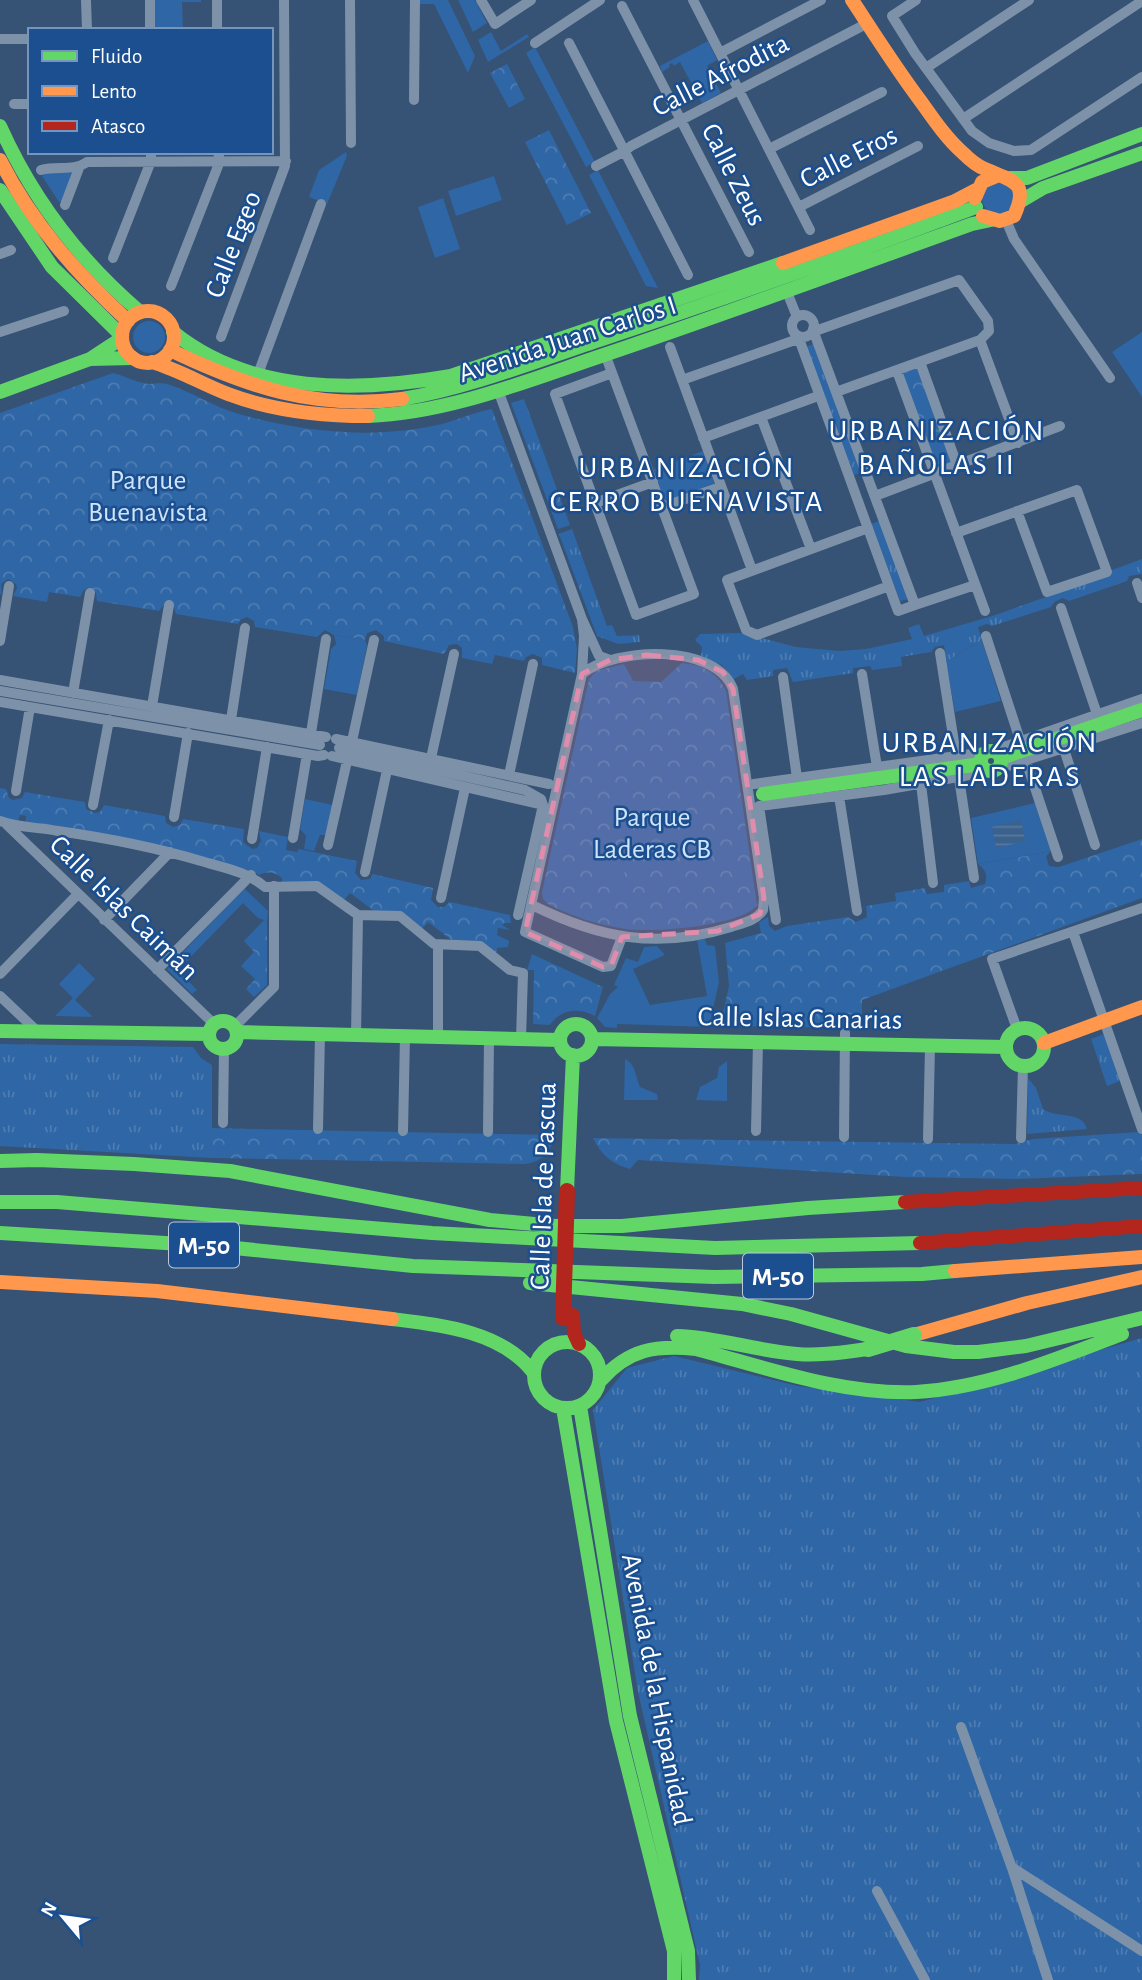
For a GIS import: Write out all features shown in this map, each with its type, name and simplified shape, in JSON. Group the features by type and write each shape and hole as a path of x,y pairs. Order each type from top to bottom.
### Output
{"main road":[{"path":"852,0 912,91 961,152 981,168 1005,176 1020,189 1021,201 1016,213 998,220 983,216 961,152"},
{"path":"0,126 22,173 61,232 93,270 125,327 126,351 133,358"},
{"path":"976,195 986,178 1027,178 1142,134"},
{"path":"1021,201 1043,188 1142,153"},
{"path":"0,160 51,244 125,327"},
{"path":"0,190 6,208 52,267 125,327"},
{"name":"Avenida Juan Carlos I","path":"170,350 219,374 289,396 342,402 416,397 454,389 656,320 976,195"},
{"name":"Avenida Juan Carlos I","path":"173,332 200,351 258,374 315,387 387,387 451,376 976,195"},
{"name":"Avenida Juan Carlos I","path":"152,362 177,370 230,395 283,410 339,416 399,414 498,390 787,292 961,228 998,220"},
{"path":"0,392 89,359 106,347 125,327 151,311 168,321 173,332 170,350 162,358 152,362 133,358 89,359"},
{"path":"755,795 991,761 1066,742 1100,725 1139,714"},
{"path":"1044,1043 1142,1007"},
{"path":"0,1031 211,1029 225,1021 236,1029 320,1035 560,1040"},
{"path":"573,1024 587,1028 593,1039 589,1049 576,1056 564,1050 560,1040 564,1029 573,1024"},
{"path":"211,1029 212,1045 223,1049 235,1042 236,1029"},
{"path":"1017,1029 1035,1030 1044,1043 1042,1058 1030,1066 1023,1066 1010,1059 1006,1047 1008,1039 1017,1029"},
{"name":"Calle Islas Canarias","path":"593,1039 758,1042 845,1038 930,1045 1006,1047"},
{"name":"Calle Isla de Pascua","path":"568,1316 576,1056"},
{"path":"0,1161 134,1164 230,1171 490,1220 532,1225 620,1227 899,1201 1032,1196 1142,1188"},
{"path":"0,1192 57,1202"},
{"name":"M-50","path":"0,1202 57,1202 432,1233 715,1248 927,1243 1142,1226"},
{"name":"M-50","path":"0,1233 215,1246 413,1266 713,1278 922,1274 1142,1257"},
{"path":"413,1266 441,1276 737,1303 805,1318 865,1337 921,1349 956,1352 1021,1347 1142,1318"},
{"path":"0,1282 156,1291 418,1322 481,1335 526,1363 546,1401 562,1408 580,1406 592,1397 601,1380 620,1361 633,1350 659,1339 698,1337 797,1354 827,1355 868,1349 987,1312 1142,1277"},
{"path":"556,1344 568,1316"},
{"path":"568,1316 579,1344"},
{"path":"620,1361 660,1347 677,1346 844,1386 887,1391 919,1391 972,1384 1025,1369 1142,1326"},
{"path":"533,1373 540,1355 552,1345 567,1341 579,1344 593,1353 598,1362 601,1380"},
{"name":"Avenida de la Hispanidad","path":"580,1406 630,1716 688,1951 689,1980"},
{"name":"Avenida de la Hispanidad","path":"562,1408 616,1721 674,1951 674,1980"}],"street":[{"path":"86,0 87,28"},
{"path":"150,0 150,28"},
{"path":"217,0 217,28"},
{"name":"Calle Egeo","path":"221,337 284,172 284,0"},
{"path":"350,0 351,143"},
{"path":"414,100 415,0"},
{"path":"481,0 495,24 531,0"},
{"path":"535,43 600,0"},
{"path":"693,0 810,230"},
{"path":"720,53 821,0"},
{"path":"916,0 892,16 963,119 978,137 989,143 1013,151 1031,150 1142,77"},
{"path":"926,68 1029,0"},
{"path":"963,119 1142,1"},
{"name":"Calle Zeus","path":"622,6 749,252"},
{"name":"Calle Afrodita","path":"596,166 866,24"},
{"path":"0,40 28,39"},
{"path":"569,43 688,275"},
{"path":"769,149 882,92"},
{"path":"14,104 28,104"},
{"name":"Calle Eros","path":"799,207 918,146"},
{"path":"41,170 84,161 151,157 219,156 286,161"},
{"path":"171,286 219,156"},
{"path":"113,258 151,157"},
{"path":"65,205 84,161"},
{"path":"258,374 321,204"},
{"path":"998,220 1110,378"},
{"path":"0,254 11,250"},
{"path":"813,329 818,330 959,280 988,321 989,331 980,340 836,392"},
{"path":"787,292 797,317 792,327 798,336 898,611 975,585"},
{"path":"0,332 64,312"},
{"path":"797,317 810,318 915,605"},
{"path":"798,336 806,337 813,329"},
{"path":"682,380 795,340 798,336"},
{"path":"980,340 1018,443"},
{"path":"670,347 752,570"},
{"path":"605,354 694,594 636,615 555,394 612,373"},
{"path":"920,362 957,465"},
{"path":"897,371 985,611"},
{"path":"498,390 582,619 599,656 610,660"},
{"path":"703,438 818,396"},
{"path":"761,417 811,549"},
{"path":"875,496 1060,426"},
{"path":"595,502 653,482"},
{"path":"662,507 721,487"},
{"path":"956,533 1017,511 1077,490 1107,572 1047,592 1017,511"},
{"path":"868,528 727,580 746,630 757,635 889,586"},
{"path":"1137,583 1142,598"},
{"path":"0,641 9,586"},
{"path":"73,693 90,593"},
{"path":"152,706 169,605"},
{"path":"919,773 960,778 991,761 1020,740 1053,729 1100,725 1061,608"},
{"path":"582,619 582,674 525,932 603,967 611,966 622,937"},
{"path":"231,720 246,628"},
{"path":"986,636 1020,740"},
{"path":"311,733 326,639"},
{"path":"352,741 374,640"},
{"path":"940,653 956,755"},
{"path":"430,758 454,654"},
{"path":"582,674 610,660 647,654 706,662 729,678 755,795 776,916 763,910"},
{"path":"509,775 533,664"},
{"path":"862,674 878,779"},
{"path":"783,677 797,778"},
{"path":"0,680 311,733 347,761 415,766 529,792 547,785 561,774"},
{"path":"0,691 223,729 307,754 352,741 547,785"},
{"path":"109,698 116,711"},
{"path":"0,702 230,741 330,747 426,779 542,803"},
{"path":"64,702 73,714"},
{"path":"16,791 30,707"},
{"path":"180,723 189,712"},
{"path":"148,727 158,718"},
{"path":"93,805 109,720"},
{"path":"252,839 270,742 265,725"},
{"path":"223,729 230,741"},
{"path":"1053,729 1066,742 1095,845"},
{"path":"174,817 188,733"},
{"path":"919,773 956,755 991,761 1026,761 1066,742"},
{"path":"365,872 389,765 383,748"},
{"path":"293,838 307,754"},
{"path":"328,845 347,761"},
{"path":"1026,761 1058,857"},
{"path":"415,766 426,779"},
{"path":"454,774 471,767"},
{"path":"919,773 933,883"},
{"path":"755,795 797,778 836,784 857,911"},
{"path":"960,778 974,878"},
{"path":"518,915 547,785"},
{"path":"441,898 465,788"},
{"path":"529,792 542,803 550,825"},
{"path":"522,899 591,931 622,937 680,937 718,931 754,919 763,910 764,898 755,795"},
{"path":"2,822 24,828 96,836 170,852 251,875 265,887 317,886 358,915 400,916 438,946 480,946 510,970 523,973 522,1039"},
{"name":"Calle Islas Caimán","path":"2,822 157,970 211,1029"},
{"path":"104,920 170,852"},
{"path":"157,970 251,875"},
{"path":"236,1029 274,987 274,886"},
{"path":"0,974 78,894"},
{"path":"1017,1029 992,959 1142,908"},
{"path":"356,1035 358,915"},
{"path":"1073,932 1141,1127"},
{"path":"438,946 438,1037"},
{"path":"0,996 37,1031"},
{"path":"318,1129 320,1035"},
{"path":"403,1131 405,1037"},
{"path":"488,1132 489,1038"},
{"path":"844,1137 845,1038"},
{"path":"756,1131 758,1042"},
{"path":"928,1139 930,1045"},
{"path":"223,1049 223,1123"},
{"path":"1021,1138 1023,1066"},
{"path":"961,1727 1012,1868 1048,1980"},
{"path":"1012,1868 1142,1951"},
{"path":"877,1891 925,1980"}],"highlighted area":[{"path":"647,655 698,660 723,672 733,689 764,898 760,914 718,931 622,937 611,966 603,967 525,932 582,674 610,660"}],"green space":[{"path":"154,0 201,0 182,2 183,28 155,28"},
{"path":"419,0 448,0 475,56 468,73 434,4 419,4"},
{"path":"458,0 475,0 487,23 473,32"},
{"path":"491,32 501,51 527,34 529,37 488,62 478,40"},
{"path":"708,41 717,60 707,66 721,93 702,103 680,62 674,66 672,63 662,72 660,66"},
{"path":"535,47 595,162 586,167 526,53"},
{"path":"507,64 525,99 509,108 490,73"},
{"path":"549,130 591,213 567,225 525,142"},
{"path":"346,152 347,156 327,204 309,197 319,170"},
{"path":"598,170 658,288 646,286 589,175"},
{"path":"49,171 69,171 73,175 64,200 59,202 42,176"},
{"path":"494,176 502,200 456,216 448,191"},
{"path":"998,182 1009,187 1014,198 1009,209 998,214 987,209 982,198 987,187"},
{"path":"443,198 460,249 435,258 418,207"},
{"path":"149,321 160,326 165,337 160,348 149,353 138,348 133,337 138,326"},
{"path":"1142,332 1142,397 1112,352"},
{"path":"813,344 861,473 854,475 806,347"},
{"path":"918,367 953,463 936,469 901,373"},
{"name":"Parque Buenavista","path":"113,373 144,383 170,385 239,414 316,430 368,433 420,428 492,409 573,627 577,649 575,673 542,665 542,658 533,654 524,661 495,655 492,664 462,658 462,648 457,644 449,645 444,654 384,641 384,636 376,630 367,633 365,640 334,635 325,630 317,637 255,627 254,621 247,617 238,624 176,614 173,604 166,602 159,611 97,601 96,593 88,588 80,597 49,592 47,602 13,596 16,584 8,579 1,584 2,595 0,594 0,413"},
{"path":"524,399 570,525 558,529 511,403"},
{"path":"703,451 715,485 665,503 654,469"},
{"path":"879,521 908,599 900,601 871,524"},
{"path":"572,529 607,626 612,625 617,636 639,635 640,642 618,644 597,636 559,534"},
{"path":"1142,559 1142,574 1129,576 1127,581 1069,601 1063,598 1054,602 1051,607 992,626 987,624 978,627 982,640 946,662 944,645 935,647 931,652 901,657 902,666 872,670 870,666 853,668 853,673 793,682 787,668 773,670 773,676 747,680 743,674 734,679 722,665 701,656 702,647 695,640 700,634 741,633 757,640 762,638 796,647 839,651 866,649 912,639 908,628 919,624 924,636 992,616 1112,574 1112,570"},
{"path":"334,635 365,640 367,646 357,695 324,689 331,649 336,644"},
{"path":"982,640 1001,701 955,712 946,662"},
{"name":"Parque Laderas CB","path":"682,663 708,671 726,691 757,905 748,912 716,923 675,929 638,930 596,923 548,904 543,899 542,892 589,679 596,671 624,664 633,681 661,682"},
{"path":"0,788 6,789 9,798 13,800 22,798 25,792 85,802 86,809 95,813 100,812 104,805 165,816 166,823 173,827 180,825 183,819 244,829 243,842 252,849 257,848 261,841 259,831 288,837 286,850 297,852 299,849 357,861 355,873 361,880 370,879 373,874 433,888 431,900 438,907 444,907 450,902 510,915 511,923 502,925 510,930 498,928 497,935 509,941 508,947 497,948 496,954 481,943 454,942 428,922 422,929 374,911 350,893 343,901 323,886 282,884 282,878 274,873 259,875 171,848 43,824 25,824 26,816 20,815 18,822 0,817"},
{"path":"305,799 333,805 326,835 320,835 314,851 304,849 306,836 300,829"},
{"path":"1035,803 1051,851 978,864 971,818"},
{"path":"1142,839 1142,898 862,1000 862,1028 720,1026 729,986 725,943 761,933 759,922 768,917 769,926 775,931 787,926 848,917 856,922 867,917 866,906 896,901 895,893 925,888 927,894 944,892 944,885 969,881 971,888 985,884 985,873 978,864 1051,851 1046,856 1049,866 1059,867"},
{"path":"623,854 625,881 597,883 595,857"},
{"path":"244,888 268,911 267,921 258,918 243,903 178,970 197,990 192,994 167,969"},
{"path":"264,920 267,921 267,985 254,997 246,989 255,979 241,966 254,952 244,941"},
{"path":"705,939 707,945 715,946 719,982 709,1027 617,1024 617,1028 605,1027 597,1018 610,994 618,987 614,985 626,958 638,962 644,947 657,946 665,955 633,969 650,1005 707,996 697,940"},
{"path":"532,954 603,987 595,1016 582,1011 570,1011 559,1016 550,1025 533,1024 534,970 527,970"},
{"path":"79,963 95,979 75,1000 93,1017 55,1016 73,998 59,984"},
{"path":"1104,1034 1120,1081 1107,1086 1091,1039"},
{"path":"0,1044 193,1047 201,1058 212,1065 212,1158 0,1146"},
{"path":"625,1059 633,1067 640,1087 657,1094 658,1100 624,1100"},
{"path":"727,1061 727,1101 696,1100 700,1087 717,1078 719,1067"},
{"path":"1028,1078 1036,1088 1043,1109 1080,1119 1087,1129 1027,1134"},
{"path":"211,1128 556,1136 545,1155 525,1164 212,1158"},
{"path":"1139,1132 1142,1135 1142,1174 1018,1179 905,1177 638,1160 630,1169 608,1158 593,1138 1014,1144 1033,1139"},
{"path":"1142,1338 1142,1980 699,1980 700,1965 638,1692 593,1410 627,1368 674,1356 798,1386 920,1402"}],"shaded area":[{"path":"1021,820 1025,841 996,848 992,827"}],"traffic: fast":[{"path":"0,126 27,179 60,227 97,271 140,312"},
{"path":"1010,178 1027,178 1142,134"},
{"path":"1021,201 1043,188 1142,153"},
{"path":"0,190 52,267 122,336"},
{"path":"402,399 454,388 505,372 745,291 976,207"},
{"path":"368,416 427,409 514,386 972,224 991,220"},
{"path":"173,332 203,353 236,368 271,378 343,386 416,381 451,376 783,263"},
{"path":"0,392 90,359 122,338"},
{"path":"90,359 133,358"},
{"path":"1001,758 1142,710"},
{"path":"991,751 998,754 1001,761 998,768 991,771 984,768 981,761 984,754 991,751"},
{"path":"763,794 981,764"},
{"path":"223,1021 233,1025 237,1035 233,1045 223,1049 213,1045 209,1035 213,1025 223,1021"},
{"path":"576,1024 587,1029 592,1040 587,1051 576,1056 565,1051 560,1040 565,1029 576,1024"},
{"path":"1025,1028 1039,1033 1044,1047 1039,1061 1025,1066 1011,1061 1006,1047 1011,1033 1025,1028"},
{"path":"0,1031 208,1034"},
{"path":"237,1032 560,1040"},
{"path":"592,1039 1006,1047"},
{"path":"567,1191 573,1055"},
{"path":"0,1161 134,1164 230,1171 490,1220 556,1226 622,1226 808,1208 905,1202"},
{"path":"0,1202 57,1202 432,1233 715,1248 920,1243"},
{"path":"0,1233 215,1246 413,1266 714,1277 922,1274 955,1271"},
{"path":"530,1283 742,1304 791,1314 906,1346 954,1352 1026,1346 1142,1318"},
{"path":"392,1319 469,1332 504,1347 520,1358 533,1372"},
{"path":"601,1380 622,1362 644,1351 681,1348 696,1349 833,1385 888,1392 916,1392 969,1385 995,1378 1122,1334"},
{"path":"868,1349 914,1335"},
{"path":"677,1336 797,1354 868,1349"},
{"path":"561,1342 573,1342 585,1347 595,1357 600,1375 598,1388 585,1403 573,1408 561,1408 549,1403 539,1393 534,1381 534,1369 539,1357 549,1347 561,1342"},
{"path":"580,1406 630,1716 688,1951 689,1980"},
{"path":"563,1408 616,1721 674,1951 674,1980"}],"traffic: slow":[{"path":"852,0 904,78 952,142 982,168 1016,184 1020,196 1014,216 1000,221 983,216"},
{"path":"0,160 26,205 56,246 128,321"},
{"path":"975,198 982,182 999,175"},
{"path":"783,263 955,201 976,190"},
{"path":"148,311 158,313 166,319 172,327 174,337 172,347 166,355 158,361 148,363 138,361 130,355 124,347 122,337 124,327 130,319 138,313 148,311"},
{"path":"170,350 226,375 282,392 340,401 402,399"},
{"path":"152,362 228,394 262,405 314,414 368,416"},
{"path":"1044,1043 1142,1007"},
{"path":"955,1271 1142,1257"},
{"path":"914,1335 1027,1303 1142,1277"},
{"path":"0,1282 157,1291 392,1319"}],"traffic: jam":[{"path":"905,1202 1142,1188"},
{"path":"563,1318 567,1191"},
{"path":"920,1243 1142,1226"},
{"path":"573,1315 574,1333 579,1344"}],"district":[{"name":"URBANIZACIÓN BAÑOLAS II","path":"937,447"},
{"name":"URBANIZACIÓN CERRO BUENAVISTA","path":"687,484"},
{"name":"URBANIZACIÓN LAS LADERAS","path":"990,759"}]}
